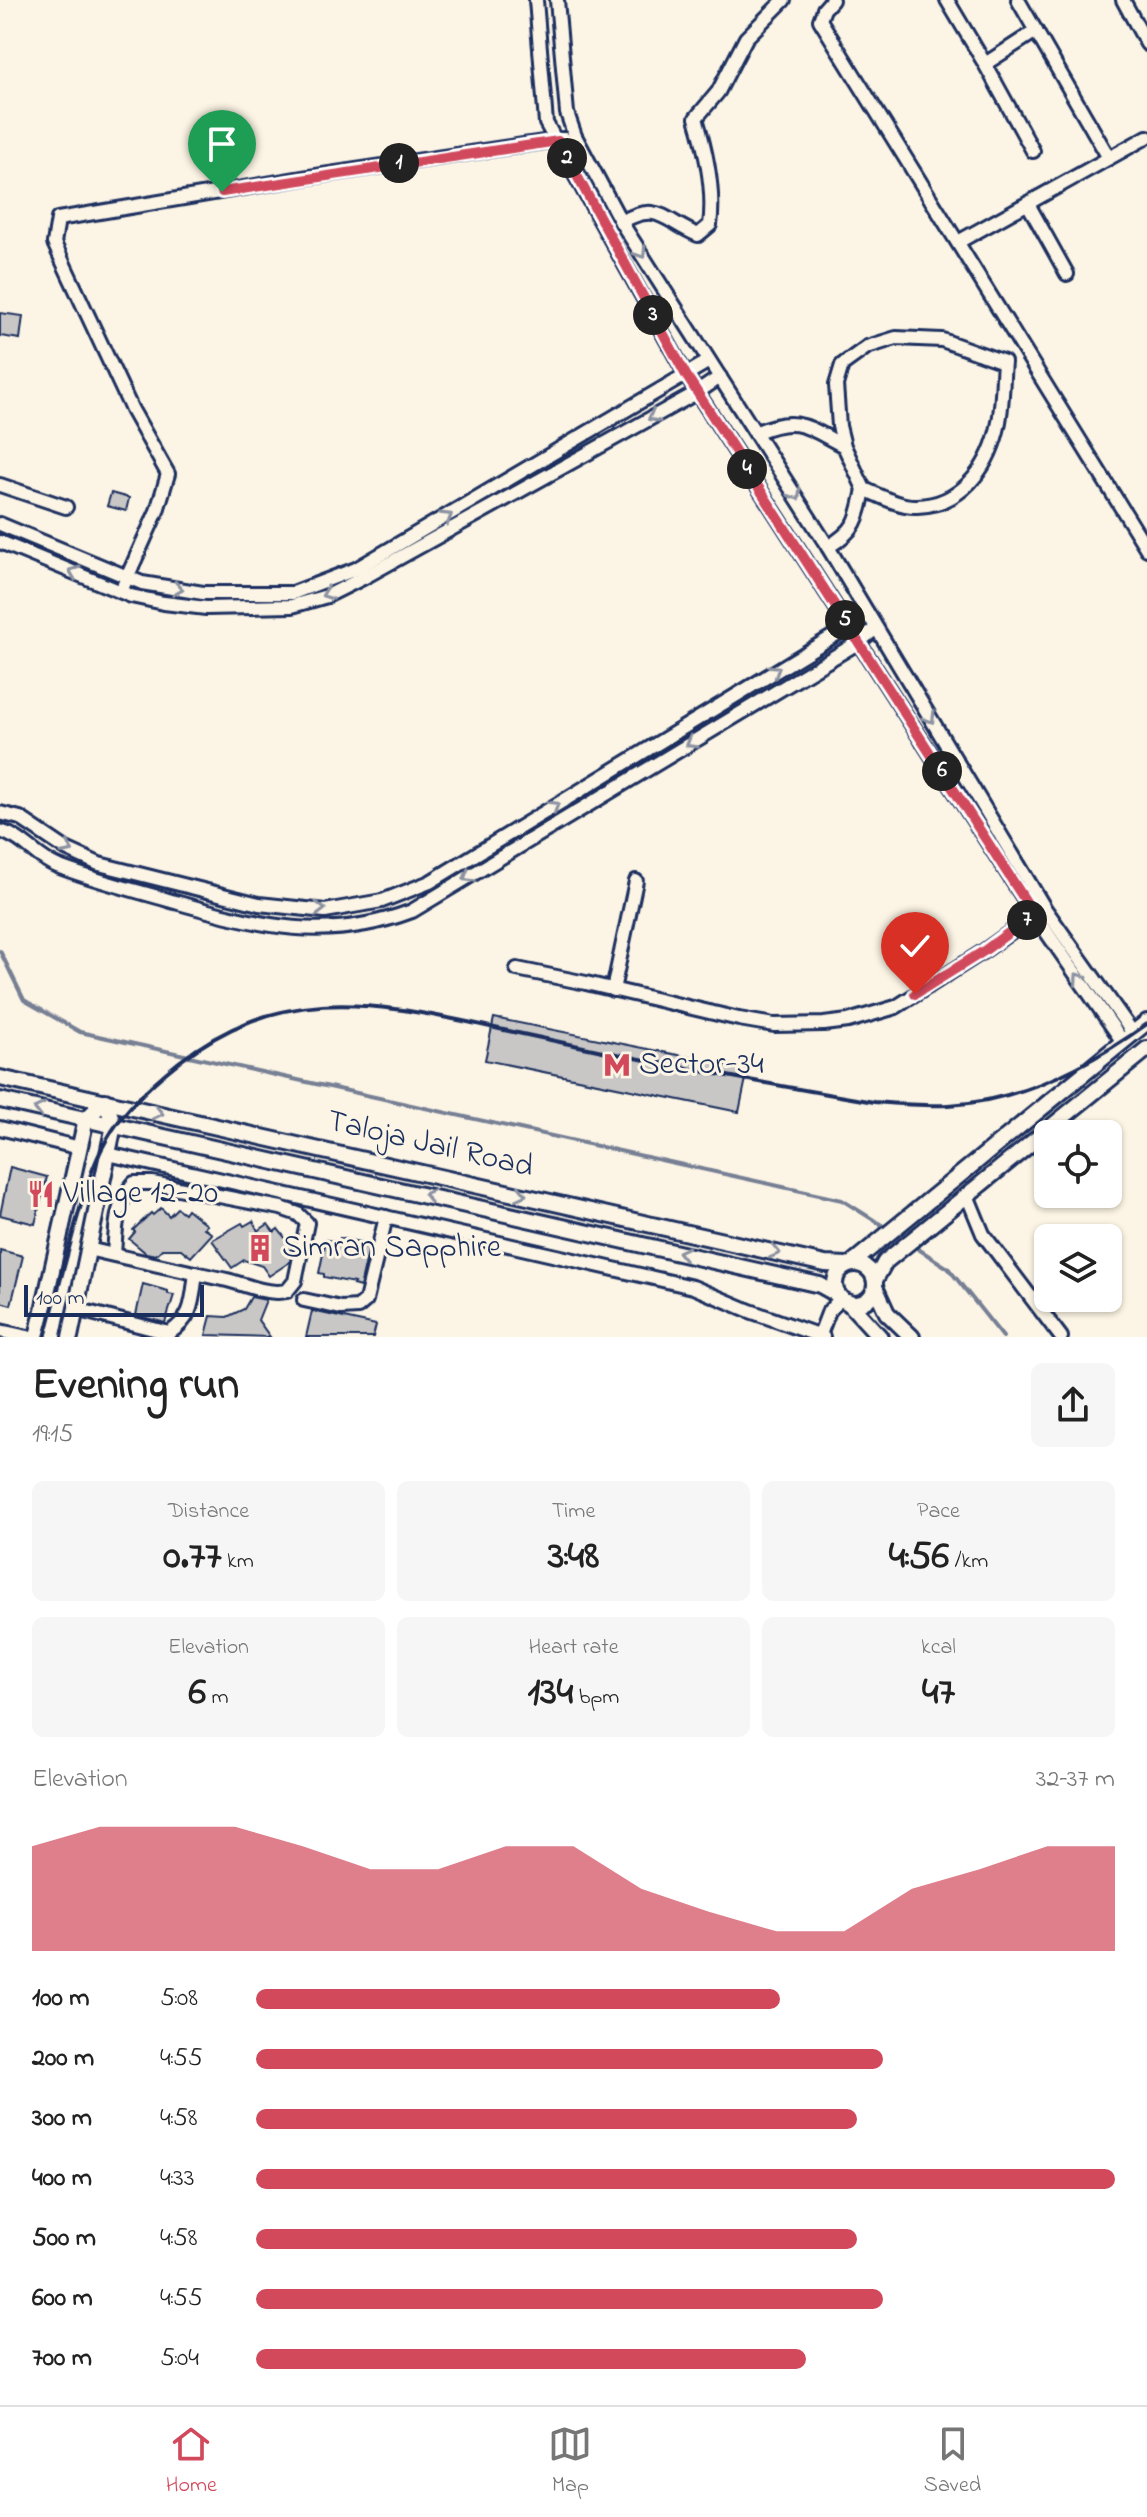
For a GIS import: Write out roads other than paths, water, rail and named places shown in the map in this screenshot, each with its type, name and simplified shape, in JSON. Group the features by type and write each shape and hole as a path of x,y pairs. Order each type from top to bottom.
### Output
{"main road":[{"path":"880,1337 842,1298 835,1280 841,1270 1147,1022"},
{"path":"842,1298 863,1302 872,1295 885,1262 1147,1049"},
{"name":"Taloja Jail Road","path":"0,1078 825,1264 849,1265"},
{"name":"Taloja Jail Road","path":"0,1100 820,1285 842,1298"},
{"path":"37,1337 86,1119 105,1101 114,1125 70,1337"},
{"path":"849,1265 866,1267 887,1313 912,1337"}],"street":[{"path":"536,0 546,123 686,375 859,642 1128,1038"},
{"path":"557,0 567,113 575,136 621,222 828,547 1040,912"},
{"path":"621,222 641,211 659,214 676,226 698,235 710,225 712,209 704,143 696,118 718,92 746,38 784,0"},
{"path":"832,0 820,20 1147,549"},
{"path":"947,0 1033,151"},
{"path":"1018,0 1109,158"},
{"path":"1123,0 1147,44"},
{"path":"985,64 1036,31"},
{"path":"121,591 157,511 168,474 132,410 54,243 58,219 575,136"},
{"path":"958,242 1147,137"},
{"path":"1028,204 1067,274"},
{"path":"828,547 847,536 858,520 864,489 844,446 839,426 836,385 842,365 867,347 896,338 942,340 1004,362 997,430 986,459 968,488 945,501 916,506 886,499 864,489"},
{"path":"0,524 142,583 203,593 293,593 356,569 410,539 709,361"},
{"path":"0,542 121,591 164,603 206,608 292,606 327,596 720,377"},
{"path":"757,432 780,423 797,424 844,446"},
{"path":"0,485 66,507"},
{"path":"0,813 20,818 66,849 99,864 259,904 325,911 382,901 430,882 868,615"},
{"path":"0,831 13,834 51,864 88,878 259,925 322,930 390,919 412,911 859,642 876,628"},
{"path":"613,990 636,881"},
{"path":"517,969 774,1025 824,1024 848,1021 896,1007 1040,912"},
{"path":"0,1128 80,1148"},
{"path":"108,1154 693,1287 821,1336 829,1311 842,1298"},
{"path":"88,1249 274,1293 287,1291 295,1281 307,1223 298,1214 281,1208 152,1183 134,1183 124,1194 117,1213 114,1255"},
{"path":"967,1195 983,1234 1061,1337"},
{"path":"304,1300 341,1308 358,1307 366,1300 386,1217"},
{"path":"76,1309 169,1333 181,1325 190,1313 196,1273"},
{"path":"0,1331 28,1337"}],"waterway":[{"path":"0,951 24,1000 80,1032 842,1200 888,1229"},
{"path":"912,1245 948,1268 1003,1337"}],"railway":[{"path":"45,1337 88,1183 101,1151 121,1119 158,1079 215,1038 251,1021 286,1011 322,1006 397,1009 774,1085 874,1102 930,1105 976,1102 1028,1088 1078,1067 1147,1024"}],"place":[{"name":"Sector-34","path":"617,1065"},
{"name":"Village 12-20","path":"41,1194"},
{"name":"Simran Sapphire","path":"260,1248"}]}
